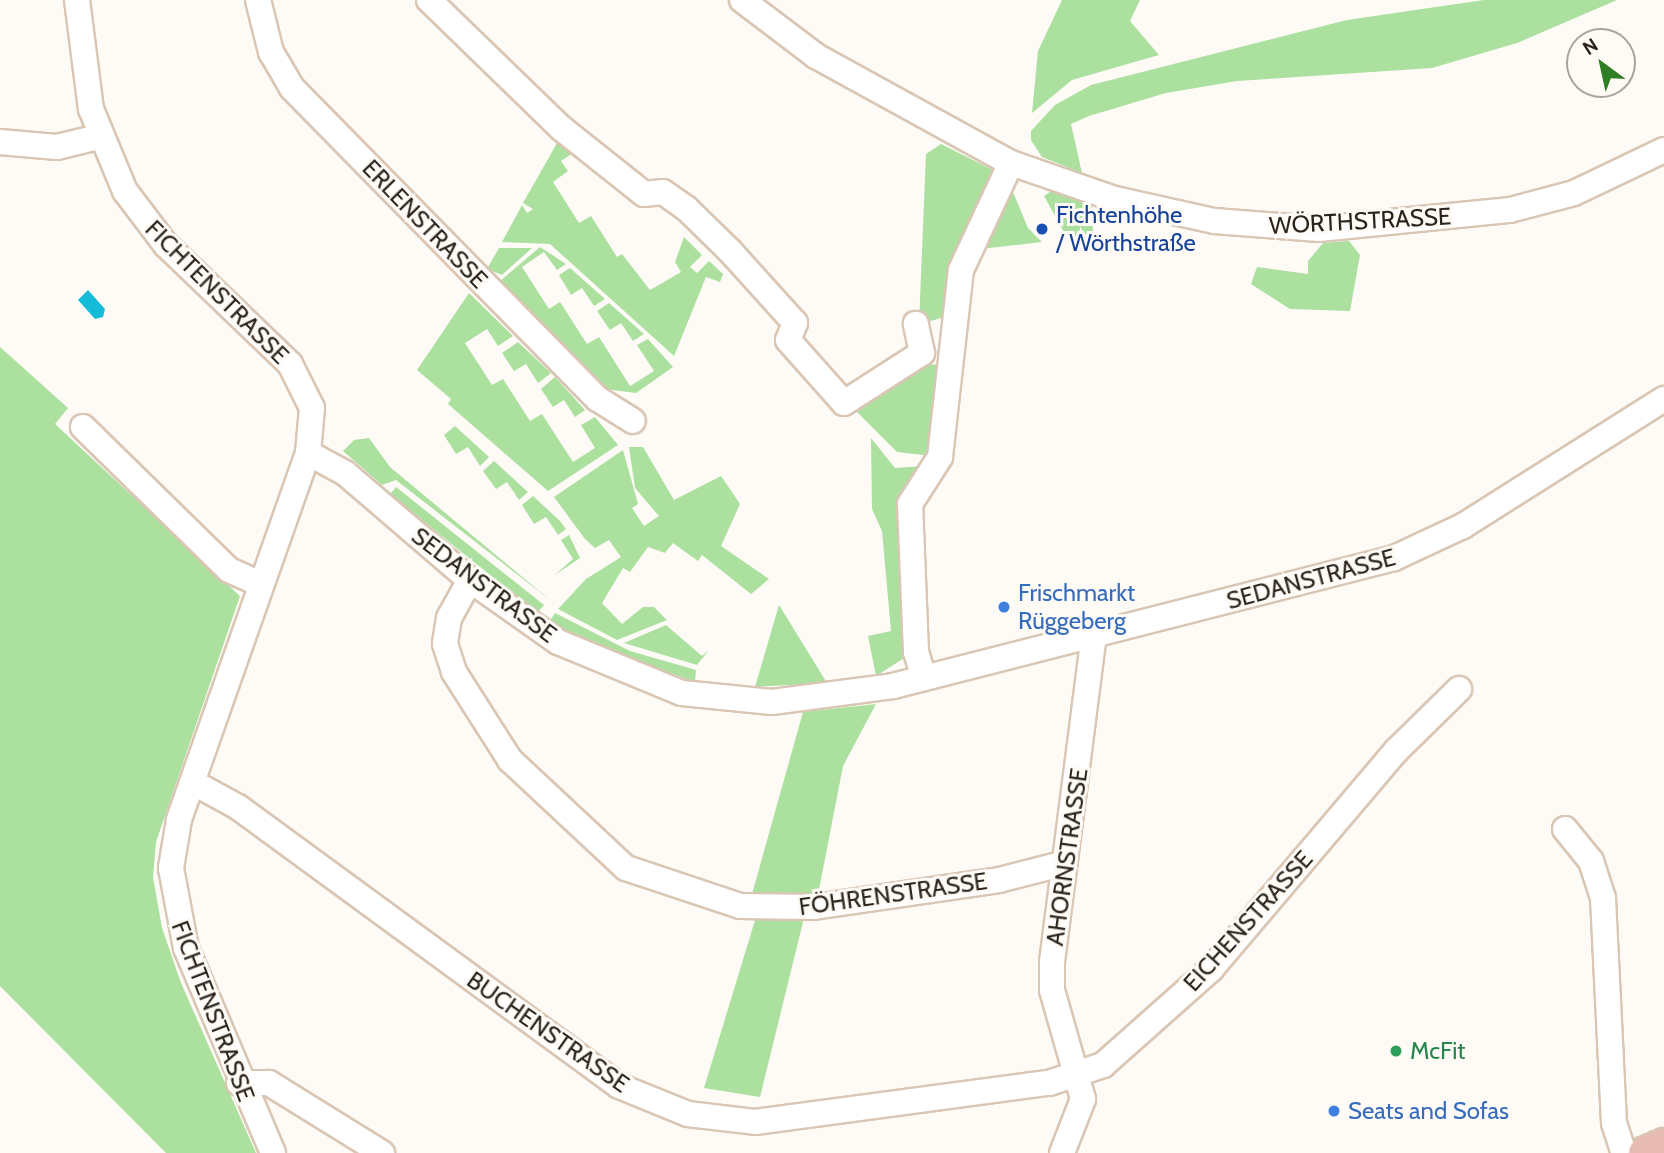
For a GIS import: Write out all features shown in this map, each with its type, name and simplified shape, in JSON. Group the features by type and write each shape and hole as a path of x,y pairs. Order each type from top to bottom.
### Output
{"main road":[{"path":"1645,1153 1664,1145"}],"street":[{"name":"FICHTENSTRASSE","path":"77,0 80,57 98,137 152,228 299,375 312,408 308,453 260,584 173,845 172,892 186,948 239,1083 273,1153"},
{"name":"ERLENSTRASSE","path":"258,0 271,52 292,88 598,398 633,421"},
{"path":"429,0 561,128 644,194 663,192 686,208 795,324 788,340 844,403 922,353 916,324"},
{"name":"WÖRTHSTRASSE","path":"742,0 816,56 934,126 1011,163 1164,211 1271,229 1319,229 1510,210 1574,193 1664,150"},
{"path":"0,142 57,147 98,137"},
{"path":"924,678 915,620 910,504 936,465 961,270 1011,163"},
{"name":"SEDANSTRASSE","path":"308,453 345,473 470,580 558,642 682,693 798,701 924,678 1094,636 1426,546 1664,399"},
{"path":"83,427 229,570 260,584"},
{"name":"FÖHRENSTRASSE","path":"470,580 449,618 445,644 454,673 510,760 626,868 740,906 814,907 999,880 1065,863"},
{"name":"AHORNSTRASSE","path":"1080,1074 1052,990 1094,636"},
{"name":"EICHENSTRASSE","path":"1080,1074 1117,1053 1211,969 1397,750 1459,689"},
{"name":"BUCHENSTRASSE","path":"194,783 238,807 619,1086 688,1114 717,1121 800,1119 1080,1074"},
{"path":"1565,829 1591,861 1603,898 1614,1124 1623,1153"},
{"path":"1062,1153 1081,1111 1080,1074"},
{"path":"239,1083 269,1083 382,1153"}],"green space":[{"path":"1062,0 1140,0 1130,21 1159,55 1072,80 1032,113 1038,51"},
{"path":"1484,0 1617,0 1517,43 1432,68 1237,81 1166,93 1089,116 1071,124 1082,173 1042,157 1031,140 1031,131 1055,105 1091,85 1347,20"},
{"path":"561,136 573,153 561,161 568,171 553,182 579,223 591,216 617,257 622,254 650,290 681,272 675,262 684,237 702,255 690,267 697,273 709,261 723,274 720,282 706,277 674,356 550,244 502,242 522,205 527,213 533,209 523,203"},
{"path":"941,144 999,173 949,316 919,324 926,154"},
{"path":"1010,185 1028,228 1042,242 980,249"},
{"path":"1053,190 1092,207 1093,232 1077,237 1064,232 1044,196"},
{"path":"1349,241 1360,255 1350,311 1290,309 1251,284 1257,267 1308,274 1308,261 1323,243"},
{"path":"540,247 566,264 557,270 544,252 522,267 549,309 560,302 587,344 599,337 630,386 654,371 637,345 648,339 673,367 636,393 605,389 500,281"},
{"path":"499,248 532,248 502,275 487,269"},
{"path":"570,268 605,299 594,306 582,288 571,295 559,275"},
{"path":"469,293 513,336 498,346 487,329 465,343 492,385 503,379 530,421 542,414 573,462 595,448 581,425 595,417 618,445 548,491 448,404 451,399 417,370"},
{"path":"609,303 644,334 633,341 621,323 610,330 597,311"},
{"path":"518,342 551,373 538,383 526,364 514,371 502,353"},
{"path":"0,347 68,408 55,424 240,596 156,842 153,877 162,928 181,983 256,1153 166,1153 0,986"},
{"path":"944,364 932,456 897,452 856,411 858,399 910,366"},
{"path":"555,377 585,410 575,417 564,400 553,407 541,389"},
{"path":"455,426 489,457 480,466 468,447 456,454 444,435"},
{"path":"369,438 390,467 550,600 396,480 382,485 343,451 354,440"},
{"path":"871,438 895,468 923,466 912,653 876,676 868,636 891,631 882,531 872,509"},
{"path":"629,447 643,447 674,500 721,476 740,504 721,546 769,579 751,594 702,555 698,561 673,543 665,553 648,547 630,572 623,568 602,603 622,624 643,607 654,607 667,620 617,640 558,609 586,579 621,557 609,540 595,548 585,539 554,497 623,450 638,504 632,508 644,526 659,516 635,488"},
{"path":"494,461 528,492 519,500 507,482 496,489 483,471"},
{"path":"396,487 544,605 537,613 390,494"},
{"path":"533,496 566,529 558,535 546,517 534,524 522,505"},
{"path":"569,535 580,558 555,575 573,559 561,540"},
{"path":"779,605 827,683 755,687"},
{"path":"555,613 630,651 696,670 695,682 588,643 550,621"},
{"path":"666,625 702,656 709,650 697,665 624,643"},
{"path":"876,704 843,766 818,895 752,894 803,712"},
{"path":"756,917 804,918 760,1097 704,1088"}],"water":[{"path":"88,290 105,309 103,317 95,319 78,300"}],"place":[{"name":"Fichtenhöhe / Wörthstraße","path":"1042,229"},
{"name":"Frischmarkt Rüggeberg","path":"1004,607"},
{"name":"McFit","path":"1396,1051"},
{"name":"Seats and Sofas","path":"1334,1111"}]}
